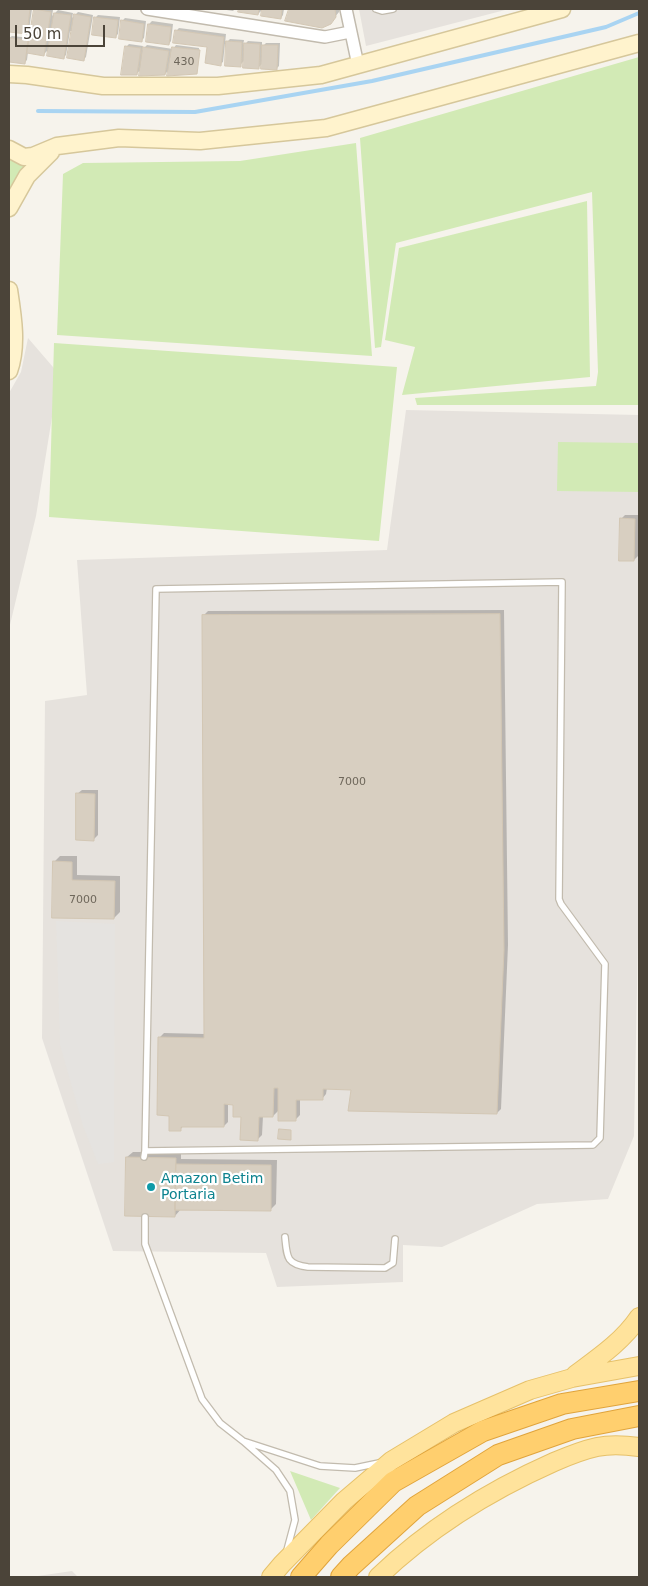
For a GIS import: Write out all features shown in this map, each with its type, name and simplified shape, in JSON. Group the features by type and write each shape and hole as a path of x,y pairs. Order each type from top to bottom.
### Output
{"highway":[{"path":"301,1577 329,1545 393,1482 483,1431 562,1404 639,1391"},
{"path":"341,1577 417,1506 498,1455 572,1429 639,1416"}],"main road":[{"path":"9,74 102,86 218,86 321,75 562,9"},
{"path":"9,150 24,157 33,156 56,146 119,138 200,142 326,128 639,43"},
{"path":"9,86 27,75"},
{"path":"9,208 28,176 56,146"},
{"path":"9,290 14,334 9,371"},
{"path":"572,1378 603,1354 632,1327 639,1317"},
{"path":"276,1571 344,1501 391,1461 454,1423 530,1390 572,1378 639,1366"},
{"path":"378,1577 435,1530 491,1495 535,1471 597,1447 622,1444 639,1446"}],"street":[{"path":"147,9 325,37 350,32"},
{"path":"346,9 358,65"}],"lane":[{"path":"376,9 382,11 393,9"},
{"path":"562,582 560,899 561,904 605,964 600,1138 593,1145 144,1154 156,589 562,582"},
{"path":"145,1217 145,1244 202,1399 220,1423 276,1470 290,1492 296,1520 291,1539 276,1571"},
{"path":"285,1237 286,1254 291,1262 308,1267 385,1268 393,1263 395,1239"},
{"path":"243,1441 320,1466 355,1468 391,1461"}],"shaded area":[{"path":"359,9 509,9 366,46"},
{"path":"28,338 59,374 36,516 9,629 9,393 21,372"},
{"path":"406,410 639,415 639,888 634,1136 608,1199 537,1204 442,1247 403,1245 403,1282 277,1287 266,1253 113,1251 42,1038 45,701 87,695 77,560 387,550"},
{"path":"56,921 115,924 114,1162 98,1164 83,1126 60,1045"},
{"path":"72,1571 78,1577 31,1577"}],"green space":[{"path":"639,57 639,405 417,405 415,398 596,386 598,372 592,192 396,243 381,347 375,348 360,138"},
{"path":"356,143 372,356 57,335 63,174 83,163 240,161"},
{"path":"9,154 27,162 9,198"},
{"path":"587,201 590,377 402,395 415,347 385,340 399,248"},
{"path":"54,343 397,367 379,541 49,517"},
{"path":"558,442 639,443 639,492 557,491"},
{"path":"290,1471 340,1488 311,1520"}],"building":[{"path":"9,9 30,9 27,34 9,32"},
{"path":"34,9 51,12 44,56 27,53"},
{"path":"239,9 259,9 258,15 238,12"},
{"path":"262,9 282,9 281,19 261,16"},
{"path":"289,9 335,9 336,17 331,24 322,28 285,21"},
{"path":"54,13 71,15 64,59 47,56"},
{"path":"74,14 91,17 84,61 67,58"},
{"path":"94,17 118,20 116,38 92,35"},
{"path":"121,20 144,24 142,42 119,39"},
{"path":"148,24 171,27 169,45 146,42"},
{"path":"175,30 224,37 221,66 205,63 207,47 173,43"},
{"path":"9,38 28,40 25,64 9,62"},
{"path":"226,41 242,42 241,67 225,66"},
{"path":"244,43 260,44 259,69 243,68"},
{"path":"262,45 278,45 277,70 261,69"},
{"path":"125,46 141,48 137,75 121,75"},
{"path":"143,47 169,51 165,75 139,76"},
{"path":"172,47 200,50 197,74 167,76"},
{"path":"620,518 635,519 634,561 619,561"},
{"path":"500,614 504,950 497,1114 348,1111 351,1090 323,1089 323,1100 296,1100 296,1121 278,1121 278,1088 274,1088 273,1117 259,1117 258,1141 240,1140 241,1117 233,1117 233,1105 224,1104 224,1127 181,1127 181,1131 169,1131 169,1116 157,1115 158,1037 204,1038 202,615"},
{"path":"76,793 95,794 94,841 76,840"},
{"path":"53,861 72,862 72,880 115,881 114,919 52,918"},
{"path":"279,1129 291,1130 291,1140 278,1139"},
{"name":"Amazon Betim Portaria","path":"126,1157 176,1158 175,1217 125,1216"},
{"path":"176,1164 271,1165 271,1211 175,1210"}],"waterway":[{"path":"38,111 195,112 372,81 606,27 639,13"}],"place":[{"name":"Amazon Betim Portaria","path":"151,1187"}]}
